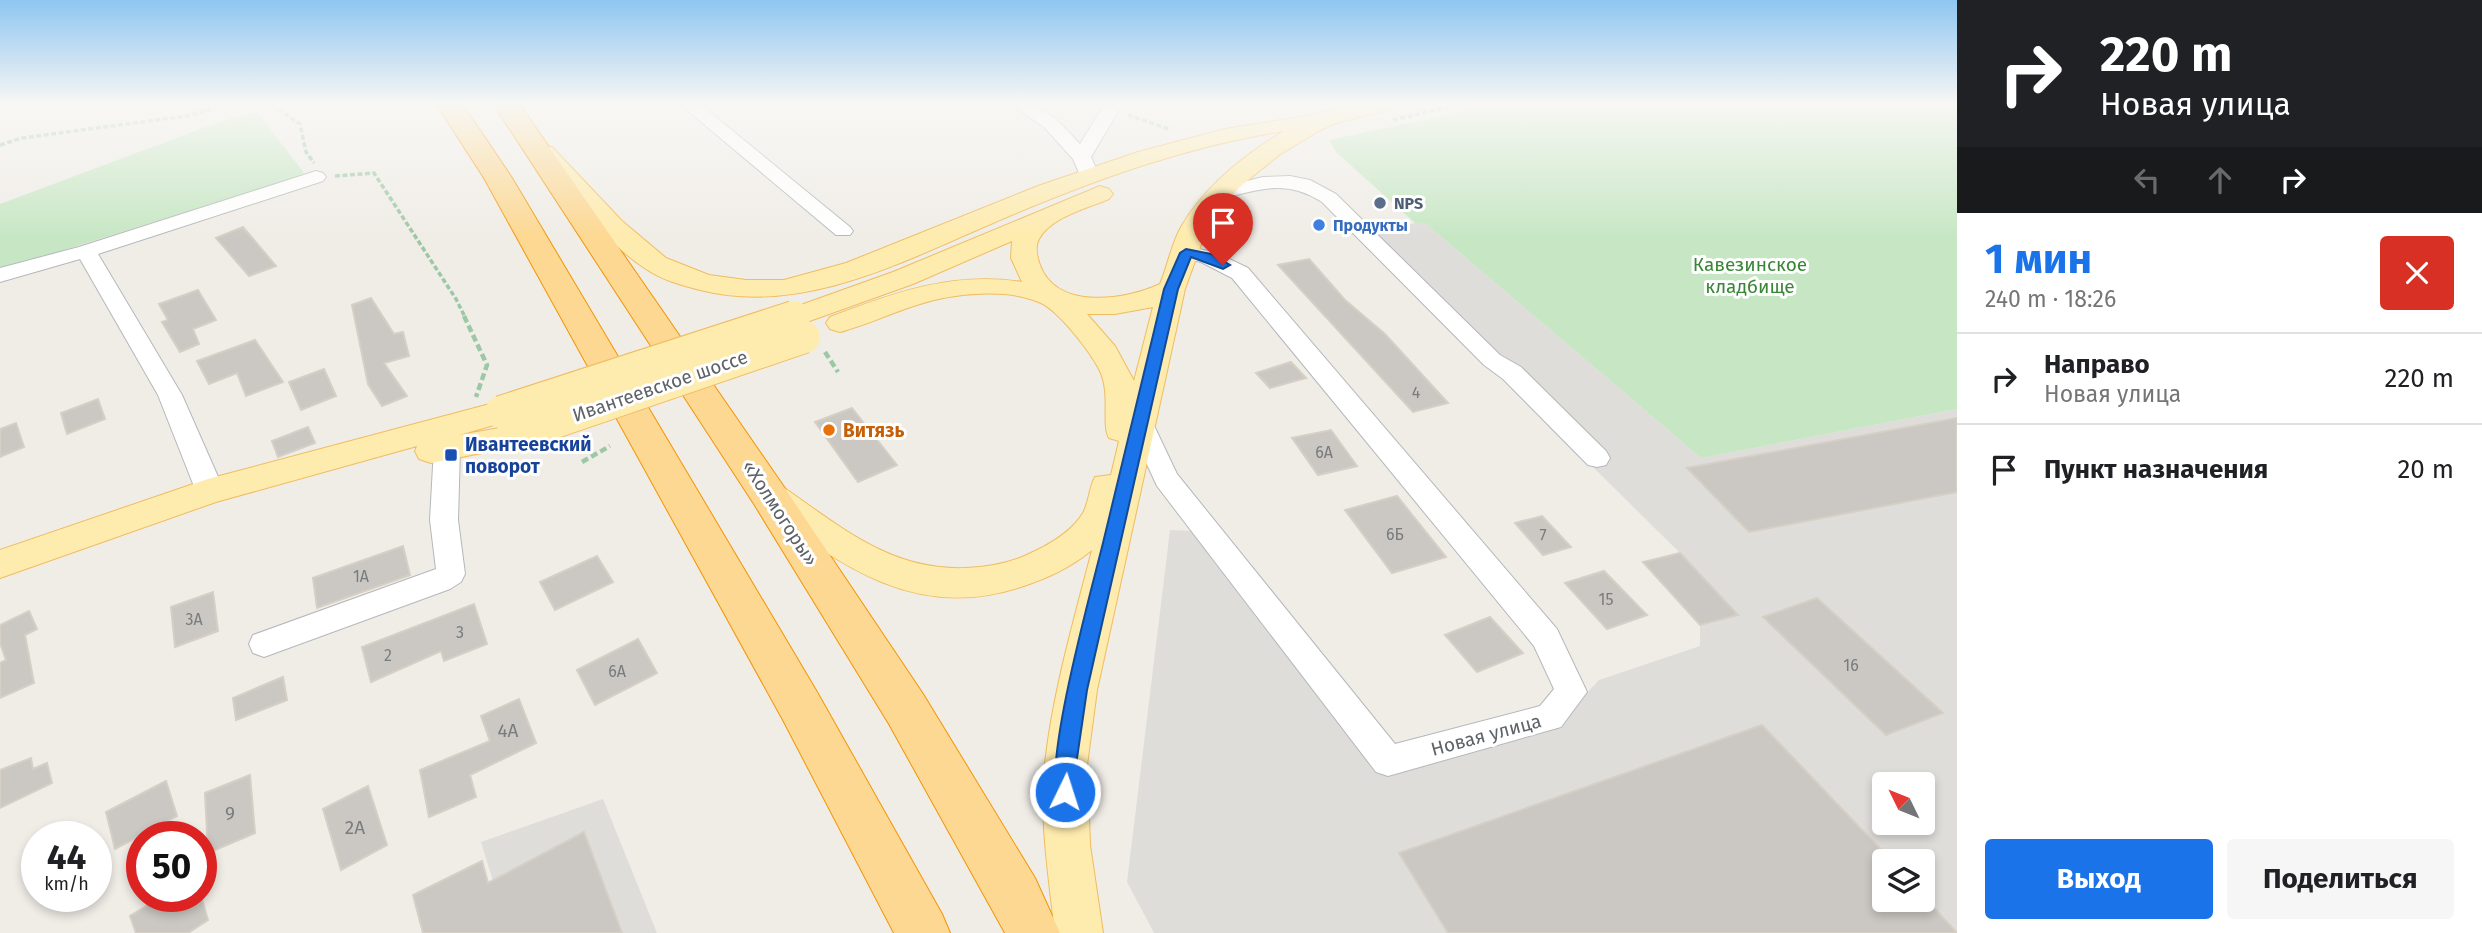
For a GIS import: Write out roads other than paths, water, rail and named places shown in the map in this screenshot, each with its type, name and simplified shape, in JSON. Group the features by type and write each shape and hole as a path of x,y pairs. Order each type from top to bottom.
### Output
{"highway":[{"path":"479,149 800,706 923,933"},
{"name":"«Холмогоры»","path":"537,149 768,494 906,709 1016,897 1033,933"}],"main road":[{"path":"544,149 602,214 657,264 692,279 739,289 798,286 850,271 1085,167 1166,149"},
{"name":"Ивантеевское шоссе","path":"807,335 903,278 1164,166 1223,149"},
{"path":"1079,933 1068,845 1066,765 1077,690 1171,289 1198,221 1221,192 1274,149"},
{"path":"768,494 854,554 901,575 961,584 1013,577 1053,559 1084,536 1100,516 1125,403 1119,377 1105,353 1030,274 1024,254 1028,235 1047,218"},
{"name":"Ивантеевское шоссе","path":"0,564 208,492 498,412 807,335 840,323 952,270 1047,218"},
{"path":"840,323 923,293 963,285 1005,286 1054,298 1112,306 1144,302 1171,289"},
{"name":"Ивантеевское шоссе","path":"208,492 447,448 498,412"}],"street":[{"path":"743,149 843,231"},
{"path":"1070,149 1085,167"},
{"path":"0,275 86,251 316,177"},
{"path":"1221,192 1257,184 1289,181 1314,186 1492,360 1511,373 1597,458"},
{"path":"86,251 170,395 206,479 208,492"},
{"name":"Новая улица","path":"1139,419 1166,479 1388,761 1550,718 1571,692 1546,638 1240,273 1207,257 1186,253"},
{"path":"264,644 440,581 451,574 444,520 447,448"}],"lane":[{"path":"1085,167 1093,149"}],"place":[{"name":"NPS","path":"1380,203"},
{"name":"Продукты","path":"1319,225"},
{"name":"Витязь","path":"829,430"},
{"name":"Ивантеевский поворот","path":"451,455"}],"park label":[{"name":"Кавезинское кладбище","path":"1750,275"}]}
